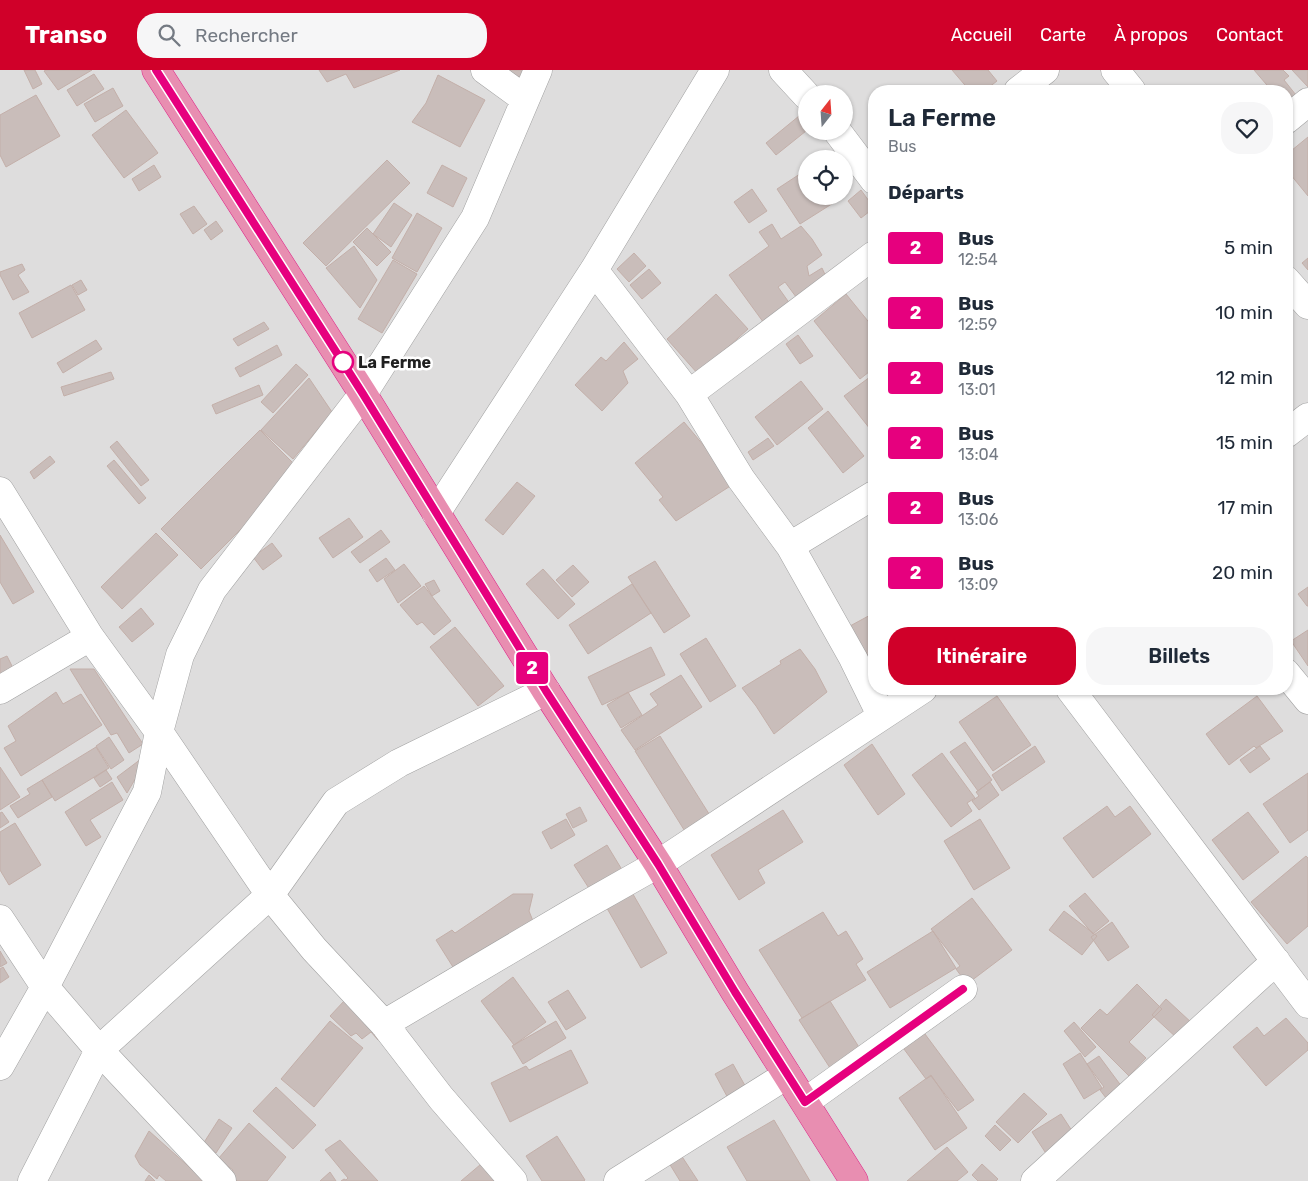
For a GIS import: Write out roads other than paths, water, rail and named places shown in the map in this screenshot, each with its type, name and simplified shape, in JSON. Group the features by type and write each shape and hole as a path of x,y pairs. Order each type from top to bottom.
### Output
{"highway":[{"path":"156,70 363,394 546,691 658,864 854,1181"}],"street":[{"path":"485,70 525,99"},
{"path":"0,1066 45,987 147,792 159,732 180,655 212,590 363,394 475,218 538,70"},
{"path":"436,513 594,270 715,70"},
{"path":"783,70 798,86"},
{"path":"1026,85 1045,70"},
{"path":"1115,70 1127,85"},
{"path":"1293,114 1308,102"},
{"path":"844,140 868,172"},
{"path":"689,394 868,260"},
{"path":"594,270 689,394 741,479 790,546 853,658 868,689"},
{"path":"1293,288 1308,305"},
{"path":"1293,429 1308,417"},
{"path":"0,491 90,637 159,732 270,895 314,949 384,1024 441,1098 513,1181"},
{"path":"790,546 868,499"},
{"path":"0,690 90,637"},
{"path":"1293,682 1308,700"},
{"path":"32,1181 99,1050 270,895 336,802 399,763 546,691"},
{"path":"871,695 881,715"},
{"path":"384,1024 575,910 658,864 913,695"},
{"path":"1075,695 1308,1004"},
{"path":"0,919 45,987 99,1050 222,1181"},
{"path":"1035,1181 1276,961"},
{"path":"805,1102 963,989"},
{"path":"618,1181 787,1075"}],"place":[{"name":"La Ferme","path":"343,362"}]}
